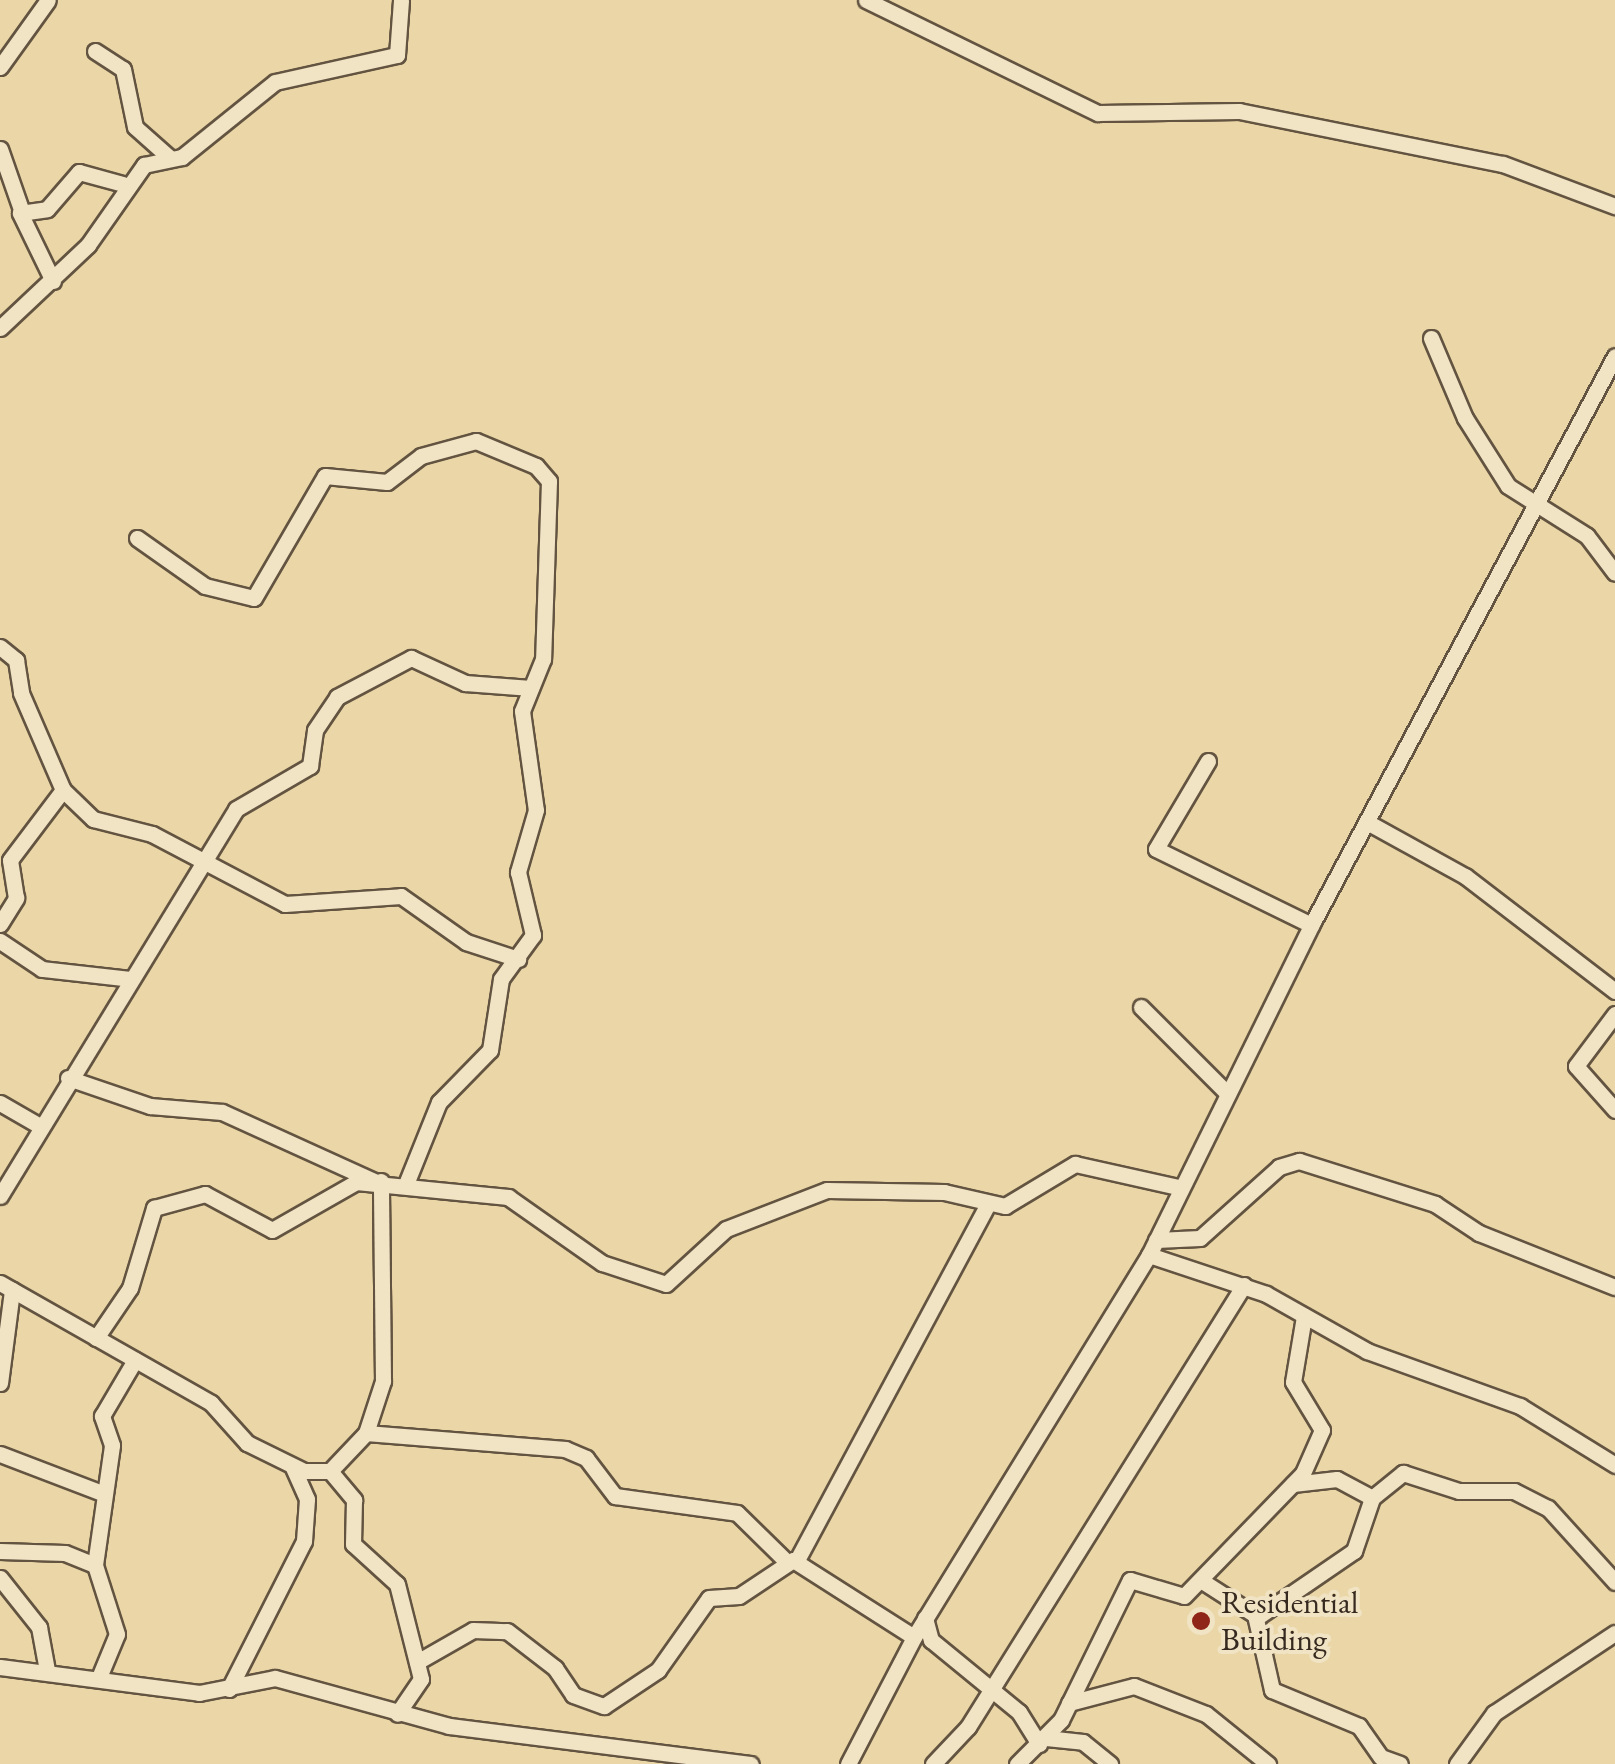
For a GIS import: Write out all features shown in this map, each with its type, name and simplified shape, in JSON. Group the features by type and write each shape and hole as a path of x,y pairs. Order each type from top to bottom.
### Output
{"street":[{"path":"0,67 48,0"},
{"path":"0,328 88,245 123,184 171,159 275,82 397,55 401,0"},
{"path":"866,0 1098,113 1239,112 1503,164 1615,206"},
{"path":"95,51 123,69 135,127 171,159"},
{"path":"0,149 22,212 53,281"},
{"path":"22,212 47,209 79,172 123,184"},
{"path":"1431,338 1479,445 1536,510 1586,536 1615,573"},
{"path":"848,1764 914,1636 1152,1247 1225,1091 1311,925 1615,356"},
{"path":"137,538 205,586 254,598 325,476 387,482 463,441 492,446 536,466 550,489 543,658 522,717 536,810 518,872 533,935 499,985 490,1051 440,1102 406,1184"},
{"path":"0,647 16,660 21,694 64,790 102,824 152,834 298,906 401,896 466,942 518,959"},
{"path":"0,1196 68,1078 246,796 310,766 315,730 336,697 393,664 420,658 465,682 532,688"},
{"path":"1208,761 1156,849 1311,925"},
{"path":"0,924 16,898 10,860 64,790"},
{"path":"1367,822 1464,876 1615,990"},
{"path":"0,941 42,969 131,979"},
{"path":"1141,1007 1225,1091"},
{"path":"1615,1014 1576,1066 1615,1110"},
{"path":"68,1078 150,1106 222,1112 378,1181"},
{"path":"0,1103 40,1126"},
{"path":"1152,1247 1200,1238 1279,1167 1300,1161 1435,1204 1479,1233 1615,1287"},
{"path":"96,1338 130,1288 158,1204 216,1196 272,1230 349,1184 378,1181 516,1199 596,1260 661,1284 726,1229 827,1190 944,1192 988,1204 1017,1202 1070,1164 1178,1187"},
{"path":"330,1471 366,1433 383,1381 378,1181"},
{"path":"417,1662 473,1630 508,1631 555,1668 572,1695 604,1706 658,1670 709,1598 739,1596 792,1561 988,1204"},
{"path":"1152,1247 1244,1285 1367,1351 1536,1413 1615,1465"},
{"path":"933,1764 990,1692 1244,1285"},
{"path":"0,1383 4,1287 212,1403 244,1441 292,1466 330,1471 354,1500 353,1544 397,1584 417,1662 418,1689 398,1714"},
{"path":"1017,1764 1043,1741 1069,1703 1130,1580 1178,1598 1202,1581 1294,1484 1322,1430 1293,1382 1304,1316"},
{"path":"100,1675 117,1634 95,1565 112,1438 102,1416 135,1360"},
{"path":"366,1433 565,1449 586,1458 615,1496 737,1513 792,1561 914,1636"},
{"path":"0,1454 104,1494"},
{"path":"229,1689 304,1541 307,1499 292,1466"},
{"path":"1256,1618 1354,1551 1372,1498 1403,1473 1459,1491 1514,1492 1548,1508 1615,1582"},
{"path":"1294,1484 1337,1479 1372,1498"},
{"path":"0,1551 66,1553 95,1565"},
{"path":"0,1578 39,1627 47,1670"},
{"path":"1202,1581 1256,1618 1272,1690 1359,1726 1381,1758 1400,1764"},
{"path":"925,1618 931,1640 1023,1717 1043,1741 1083,1742 1110,1764"},
{"path":"1457,1764 1494,1713 1615,1633"},
{"path":"0,1667 100,1675 199,1694 275,1678 398,1714 751,1764"},
{"path":"1069,1703 1134,1686 1206,1714 1268,1764"}],"place":[{"name":"Residential Building","path":"1201,1621"}]}
